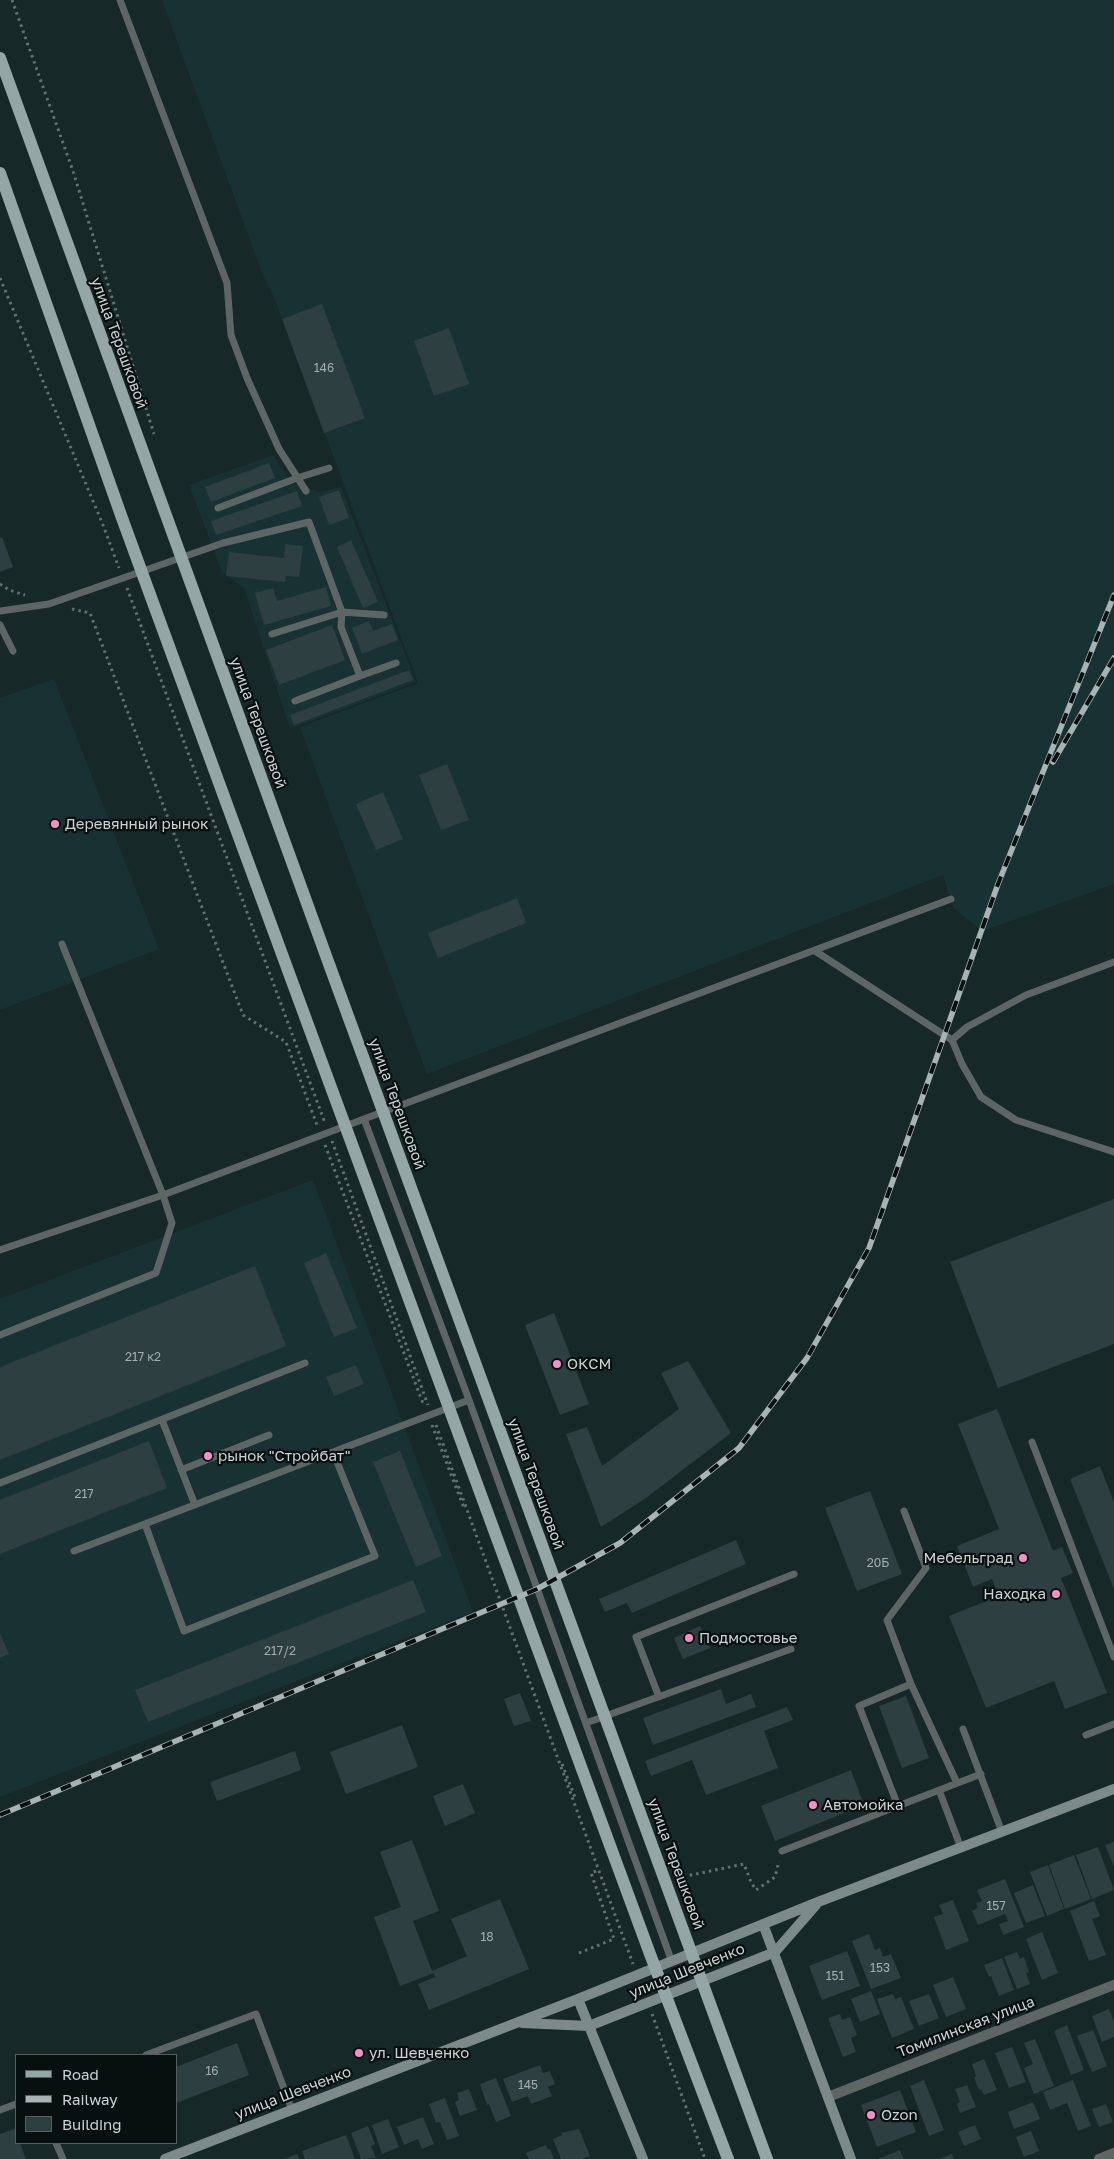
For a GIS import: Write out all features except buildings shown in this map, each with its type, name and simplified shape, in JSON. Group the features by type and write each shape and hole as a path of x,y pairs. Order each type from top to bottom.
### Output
{"main road":[{"name":"улица Терешковой","path":"0,58 161,504 767,2159"},
{"path":"0,173 122,518 650,1954 728,2159"},
{"name":"улица Шевченко","path":"165,2159 578,1999 818,1902 1114,1789"},
{"name":"улица Шевченко","path":"516,2023 589,2026 774,1952 818,1902"},
{"path":"763,1924 851,2159"},
{"path":"578,1999 643,2159"}],"street":[{"name":"Томилинская улица","path":"828,2096 1114,1985"},
{"path":"1098,2159 1114,2153"}],"lane":[{"path":"120,0 227,283 231,334 247,378 279,449 306,490"},
{"path":"218,508 329,468"},
{"path":"0,611 49,604 223,543 309,522 342,612 341,627 360,676"},
{"path":"272,634 342,612 384,615"},
{"path":"0,625 13,651"},
{"path":"295,701 396,663"},
{"path":"0,1250 163,1195 951,899"},
{"path":"0,1335 156,1272 172,1223 163,1195 62,944"},
{"path":"815,951 952,1040 962,1064 981,1097 1016,1120 1114,1152"},
{"path":"952,1040 967,1027 1026,995 1114,962"},
{"path":"364,1119 469,1400 672,1962"},
{"path":"0,1483 305,1363"},
{"path":"74,1551 469,1400"},
{"path":"162,1420 195,1505"},
{"path":"181,1470 269,1434"},
{"path":"1032,1442 1114,1657"},
{"path":"145,1524 184,1631 375,1556 333,1452"},
{"path":"904,1511 926,1568 887,1620 911,1684 957,1783"},
{"path":"660,1697 636,1637 794,1574"},
{"path":"586,1723 791,1649"},
{"path":"898,1806 859,1706 911,1684"},
{"path":"1086,1735 1114,1724"},
{"path":"963,1729 1002,1832"},
{"path":"782,1851 980,1774"},
{"path":"939,1790 961,1848"},
{"path":"149,2054 256,2014 292,2110"},
{"path":"0,2110 15,2104"},
{"path":"56,2144 63,2159"}],"path":[{"path":"12,0 73,171 154,436"},
{"path":"0,278 104,525"},
{"path":"0,584 9,590 49,604 90,613 243,1015 286,1042 430,1414 628,1936"},
{"path":"140,625 325,1124"},
{"path":"329,1133 430,1414"},
{"path":"435,1422 597,1871 636,1973"},
{"path":"678,1877 744,1864 756,1890 775,1877 782,1851"},
{"path":"579,1953 614,1939 591,1873 597,1871"},
{"path":"650,2010 705,2159"}],"shaded area":[{"path":"162,0 1114,0 1114,884 983,931 954,909 943,875 427,1074 300,727 418,683 274,297 262,273"},
{"path":"273,455 292,483 320,492 341,487 416,682 290,729 244,588 222,572 189,485"},
{"name":"Деревянный рынок","path":"54,679 159,949 0,1010 0,698"},
{"name":"рынок \"Стройбат\"","path":"313,1180 473,1612 0,1797 0,1299"}],"railway":[{"path":"0,1815 537,1589 620,1543 739,1448 807,1358 869,1248 998,884 1114,595"},
{"path":"1053,762 1114,658"}],"place":[{"name":"Деревянный рынок","path":"55,824"},
{"name":"ОКСМ","path":"557,1364"},
{"name":"рынок \"Стройбат\"","path":"208,1456"},
{"name":"Мебельград","path":"1023,1558"},
{"name":"Находка","path":"1056,1594"},
{"name":"Подмостовье","path":"689,1638"},
{"name":"Автомойка","path":"813,1805"},
{"name":"ул. Шевченко","path":"359,2053"},
{"name":"Ozon","path":"871,2115"}]}
